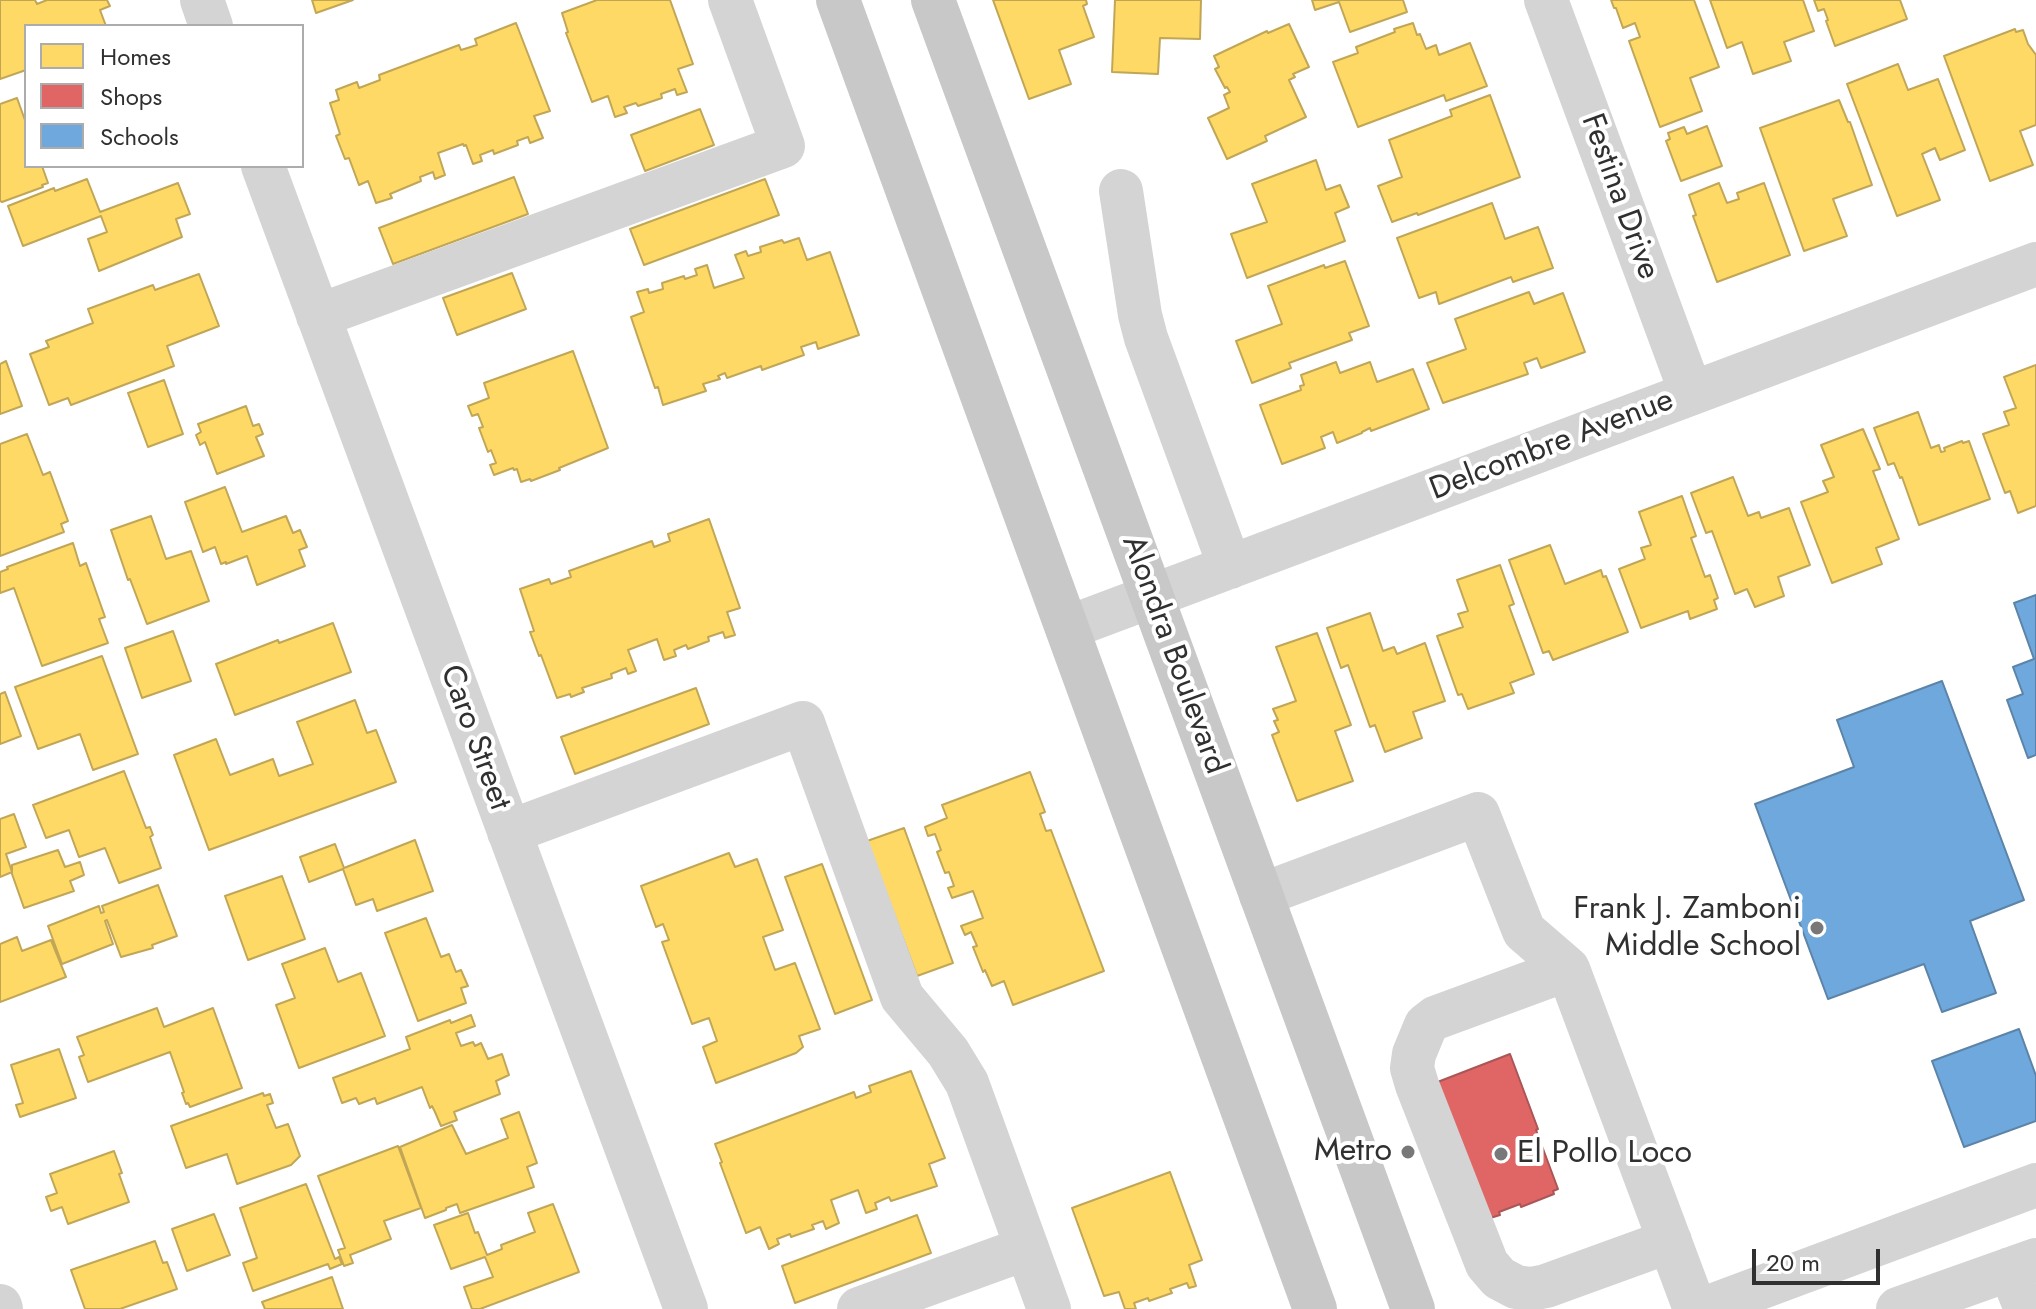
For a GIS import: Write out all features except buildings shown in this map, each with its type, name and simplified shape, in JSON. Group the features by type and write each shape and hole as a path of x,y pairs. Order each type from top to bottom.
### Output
{"main road":[{"path":"838,0 1315,1309"},
{"name":"Alondra Boulevard","path":"933,0 1413,1309"}],"street":[{"path":"202,0 210,24"},
{"path":"318,316 783,146 730,0"},
{"name":"Festina Drive","path":"1546,0 1691,393"},
{"name":"Caro Street","path":"264,168 686,1309"},
{"path":"1121,191 1146,338 1230,567"},
{"name":"Delcombre Avenue","path":"1067,628 2036,264"},
{"path":"509,832 803,723 902,997 948,1052 967,1083 1049,1309"},
{"path":"1261,895 1478,814 1524,931 1568,969 1695,1309"},
{"path":"1568,969 1435,1018 1426,1025 1414,1054 1412,1068 1417,1085 1487,1264 1499,1278 1516,1287 1531,1289 1546,1286 1670,1241"},
{"path":"1703,1309 2036,1185"},
{"path":"859,1309 1027,1248"},
{"path":"1898,1309 2023,1264 2026,1309"}],"place":[{"name":"Frank J. Zamboni Middle School","path":"1817,928"},
{"name":"Metro","path":"1408,1152"},
{"name":"El Pollo Loco","path":"1501,1154"}]}
